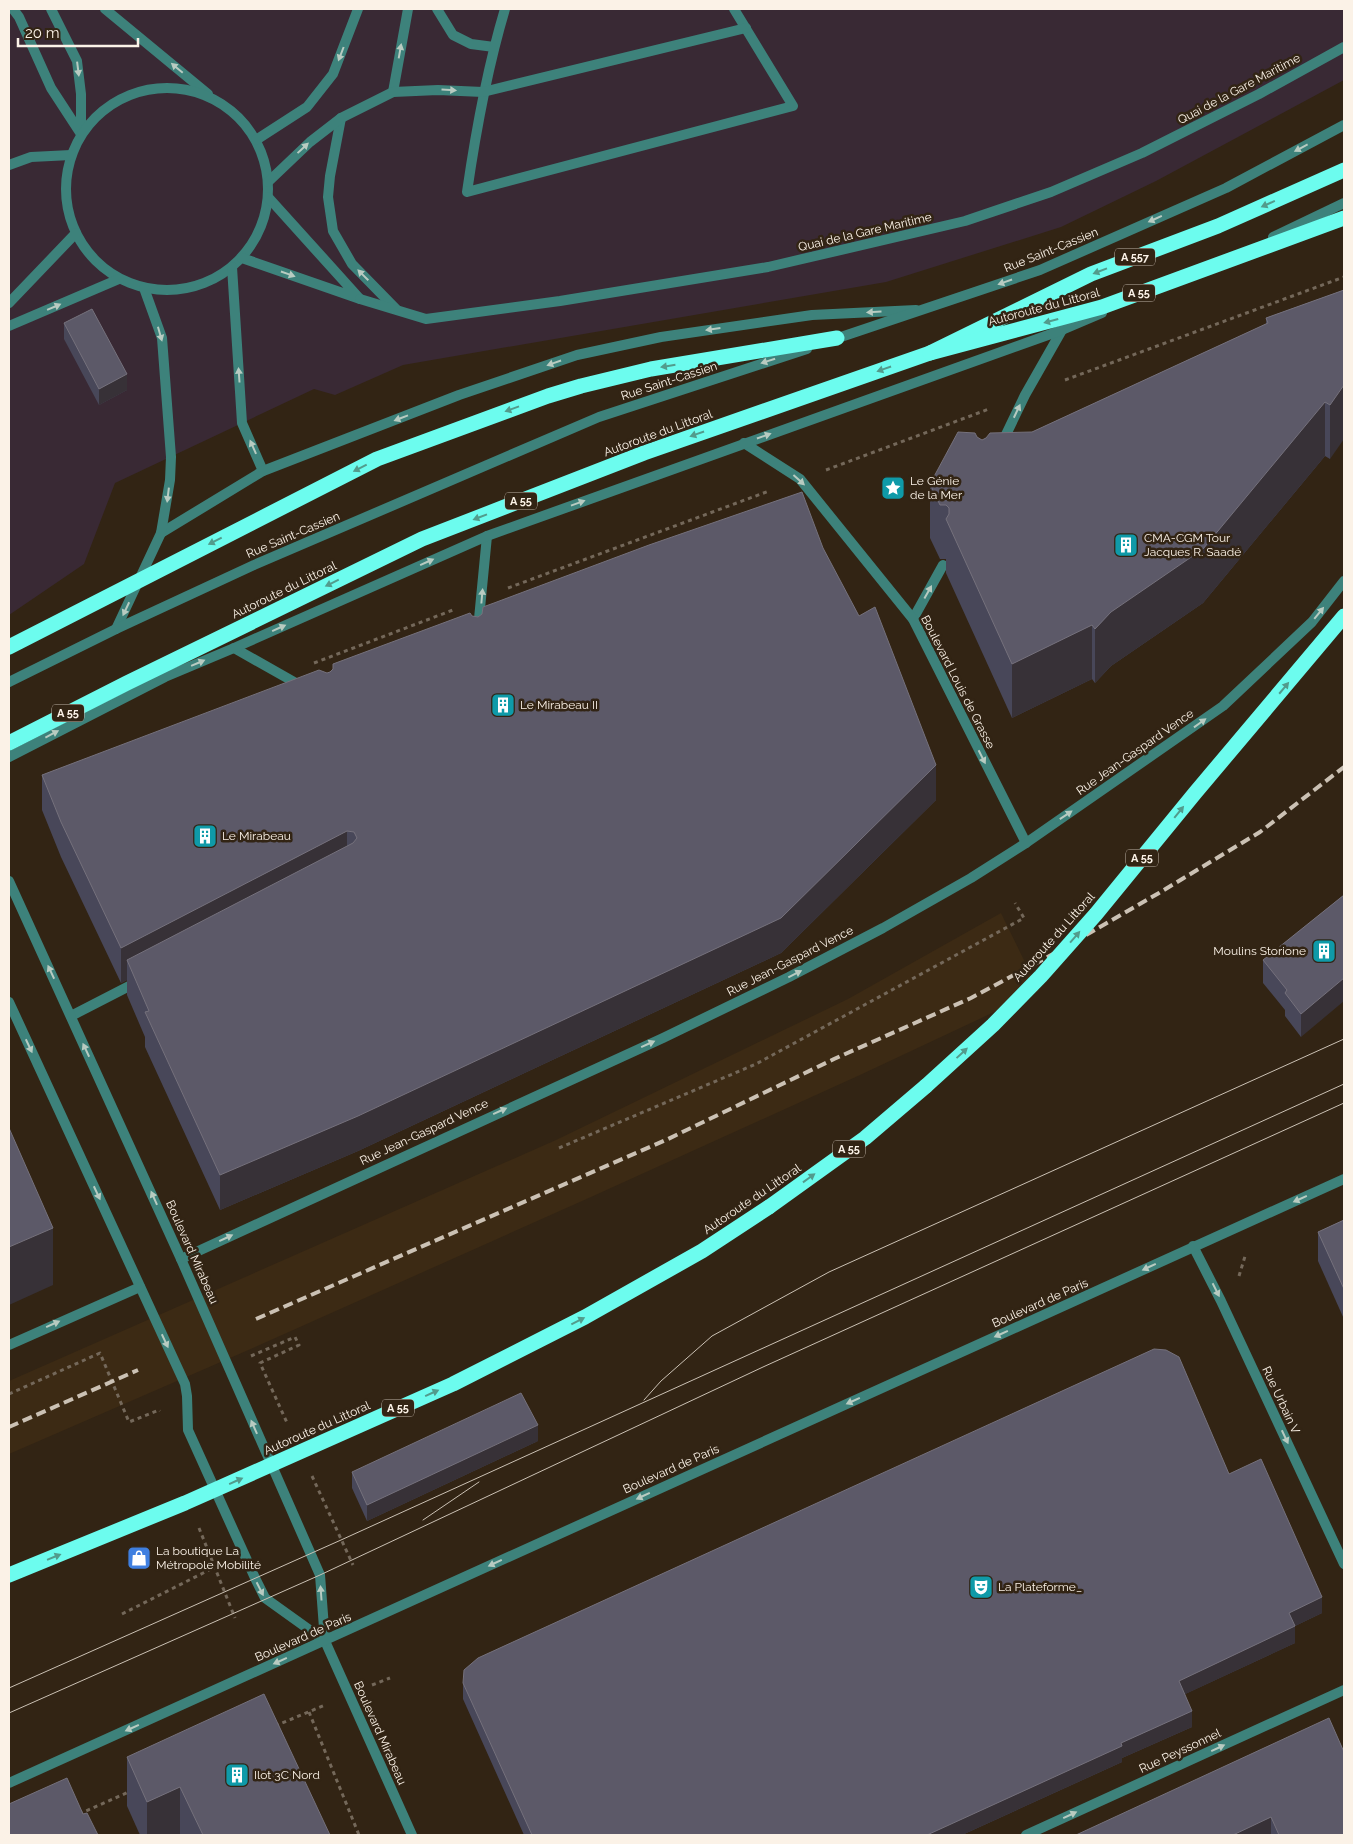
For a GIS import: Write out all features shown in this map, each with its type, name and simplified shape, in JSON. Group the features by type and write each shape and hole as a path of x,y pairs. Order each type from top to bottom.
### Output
{"highway":[{"name":"A 557","path":"930,353 1091,274 1218,226 1344,170"},
{"name":"Autoroute du Littoral","path":"9,743 127,683 422,539 644,453 930,353 1102,307 1344,218"},
{"path":"9,647 377,459 548,396 597,382 651,369 837,338"},
{"name":"Autoroute du Littoral","path":"9,1575 185,1503 453,1384 584,1317 702,1251 769,1207 865,1138 993,1025 1041,976 1096,914 1344,616"}],"street":[{"path":"12,9 19,17 51,88 81,134"},
{"path":"51,9 77,61 81,94 81,134"},
{"path":"105,9 214,99 231,110 256,140 262,153 268,182 268,197 260,230 242,258 232,267 205,283 175,291 144,288 119,279 94,260 76,233 68,208 66,181 71,155 81,134 101,112 127,96 156,88 186,89 214,99"},
{"path":"256,140 307,106 333,74 358,9"},
{"path":"392,92 408,9"},
{"path":"437,9 453,35 472,44 494,48"},
{"path":"505,9 483,92 467,192 793,106 734,9"},
{"path":"268,182 310,142 341,118 392,92 438,90 483,92 746,28"},
{"name":"Quai de la Gare Maritime","path":"242,258 360,299 426,319 560,302 768,268 964,221 1052,192 1142,153 1258,94 1344,46"},
{"path":"341,118 328,197 333,231 352,264 397,310"},
{"name":"Rue Saint-Cassien","path":"9,682 116,629 254,565 599,417 1040,270 1226,188 1344,125"},
{"path":"9,165 31,156 71,155"},
{"path":"268,197 360,299"},
{"path":"9,757 154,682 487,536 1062,330 1259,244 1344,203"},
{"path":"9,303 76,233"},
{"path":"232,267 242,424 263,471"},
{"path":"9,326 119,279"},
{"path":"116,629 162,533 170,480 171,457 162,338 144,288"},
{"path":"162,533 263,471 459,396 577,355 661,337 812,315 923,310"},
{"path":"997,453 1025,395 1062,330"},
{"name":"Boulevard Louis de Grasse","path":"744,443 800,479 913,619 1026,843"},
{"path":"478,636 487,536"},
{"path":"913,619 943,565"},
{"name":"Rue Jean-Gaspard Vence","path":"182,1259 663,1038 789,977 883,928 971,878 1026,843 1223,706 1312,622 1344,582"},
{"path":"234,648 312,692"},
{"name":"Boulevard Mirabeau","path":"9,881 182,1259 320,1575 325,1641 412,1835"},
{"path":"71,1016 146,977"},
{"path":"9,1002 184,1384 187,1396 188,1430 265,1598 325,1641"},
{"name":"Boulevard de Paris","path":"9,1784 1194,1246 1344,1180"},
{"name":"Rue Urbain V","path":"1194,1246 1344,1564"},
{"path":"9,1345 140,1287"},
{"name":"Rue Peyssonnel","path":"1026,1835 1344,1690"}],"path":[{"path":"559,1148 756,1064 1024,918 1015,903"},
{"path":"250,1356 295,1337 299,1345 260,1363 292,1433"},
{"path":"9,1394 100,1352 129,1422"},
{"path":"308,1468 353,1565"},
{"path":"122,1614 244,1552"},
{"path":"219,1577 235,1618"},
{"path":"266,1730 309,1712 359,1835"},
{"path":"78,1815 132,1790"}],"shaded area":[{"path":"9,9 1344,9 1344,80 1156,181 1061,227 886,282 403,365 335,395 314,389 115,483 84,564 9,615"},
{"path":"1001,913 1039,991 860,1075 591,1197 253,1348 9,1454 9,1381 556,1140 848,999"}],"building":[{"name":"CMA-CGM Tour Jacques R. Saadé","path":"1344,290 1344,385 1330,405 1325,402 1203,549 1111,612 1095,629 1092,625 1012,664 946,519 949,514 949,508 946,505 940,505 930,484 958,432 975,433 982,440 990,433 1032,432 1268,323 1266,318"},
{"path":"92,309 127,374 99,389 64,323"},
{"path":"802,492 823,548 859,616 875,607 936,765 781,918 358,1116 220,1175 145,1012 149,1011 127,960 353,843 357,838 354,832 347,831 121,948 61,822 42,775 319,670 327,673 330,672 333,669 333,664 470,613 472,616 478,617 482,614 483,607 649,545"},
{"name":"Moulins Storione","path":"1344,895 1344,978 1301,1014 1285,993 1287,990 1263,960"},
{"path":"9,1128 53,1228 9,1247"},
{"path":"1344,1220 1344,1289 1318,1232"},
{"name":"La Plateforme_","path":"1154,1349 1166,1350 1179,1357 1229,1474 1261,1459 1322,1597 1289,1613 1295,1626 1179,1681 1192,1711 1121,1743 1122,1746 927,1835 532,1835 463,1683 464,1670 478,1658"},
{"path":"521,1393 538,1425 367,1505 352,1472"},
{"path":"264,1694 330,1835 203,1835 180,1787 147,1802 127,1757"},
{"path":"1329,1718 1344,1752 1344,1835 1279,1835 1271,1817 1233,1835 1076,1835"},
{"path":"67,1778 83,1814 87,1813 98,1835 9,1835 9,1804"}],"tram line":[{"path":"644,1400 661,1381 712,1336 829,1272 1344,1039"},
{"path":"9,1688 341,1540 1344,1084"},
{"path":"9,1713 320,1575 763,1367 1344,1103"},
{"path":"423,1520 479,1482"}],"railway":[{"path":"256,1319 668,1139 834,1059 971,998 1055,953 1260,832 1344,767"},
{"path":"9,1427 138,1370"}],"place":[{"name":"Le Génie de la Mer","path":"893,488"},
{"name":"CMA-CGM Tour Jacques R. Saadé","path":"1126,545"},
{"name":"Le Mirabeau II","path":"503,705"},
{"name":"Le Mirabeau","path":"205,836"},
{"name":"Moulins Storione","path":"1324,951"},
{"name":"La boutique La Métropole Mobilité","path":"139,1558"},
{"name":"La Plateforme_","path":"981,1587"},
{"name":"Ilot 3C Nord","path":"237,1775"}]}
